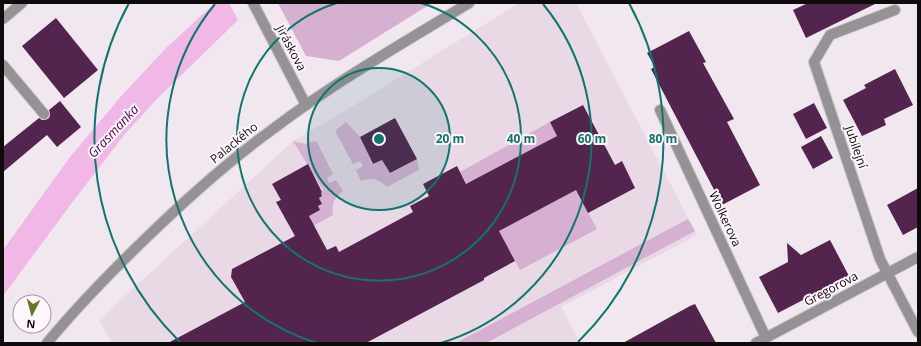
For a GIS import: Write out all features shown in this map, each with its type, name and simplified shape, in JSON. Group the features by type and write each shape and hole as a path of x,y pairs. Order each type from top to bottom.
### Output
{"street":[{"path":"3,19 22,3"},
{"name":"Palackého","path":"47,343 74,310 182,203 238,155 342,80 469,3"},
{"name":"Jiráskova","path":"254,4 306,106"},
{"name":"Jubilejní","path":"895,10 830,35 814,62 880,259 918,332"},
{"path":"3,65 44,114"},
{"name":"Wolkerova","path":"660,110 766,338"},
{"name":"Gregorova","path":"756,343 918,257"}],"shaded area":[{"path":"278,3 432,3 339,61 306,56"},
{"path":"519,3 576,3 697,235 561,307 580,343 112,343 99,320 293,141 348,109"},
{"path":"346,122 360,137 372,164 382,160 390,173 417,159 419,170 387,187 381,182 375,180 368,179 361,181 356,170 363,166 360,161 353,164 336,133 336,130"},
{"path":"550,122 557,136 467,184 460,172"},
{"path":"293,141 305,144 314,141 317,142 333,174 327,178 329,183 336,180 343,191 337,196 334,202 332,208 333,215 300,233 311,219 309,216 320,210 318,206 322,204 319,198 322,196 321,193 323,190"},
{"path":"576,190 597,229 520,270 499,231"},
{"path":"688,219 695,231 486,343 456,343"}],"water":[{"name":"Grasmanka","path":"215,3 258,3 238,20 157,99 125,134 3,296 3,250 70,157 123,94 166,48"}],"pier":[{"path":"229,3 258,3 238,20"}],"building":[{"path":"808,3 877,3 806,38 793,10"},
{"path":"56,18 98,70 64,98 22,46"},
{"path":"689,31 706,62 703,63 734,119 727,122 760,185 722,205 651,69 655,67 647,53"},
{"path":"895,69 913,105 884,119 886,125 862,136 843,100 866,88 864,85"},
{"path":"60,101 81,127 57,147 47,135 3,172 3,147 39,118 42,120 48,119 50,116 49,110"},
{"path":"814,103 827,128 806,139 793,114"},
{"path":"583,105 615,165 622,161 635,188 588,213 576,190 499,231 515,261 484,278 484,280 366,343 168,343 245,302 231,277 232,269 295,236 276,202 281,200 272,184 308,164 322,192 322,196 319,198 322,204 318,206 320,210 309,216 327,250 336,246 339,252 413,212 410,206 429,196 423,184 457,166 466,184 557,136 550,122"},
{"path":"395,118 417,159 390,173 382,160 373,164 360,137"},
{"path":"821,136 833,158 813,169 801,147"},
{"path":"918,188 918,227 903,235 887,205"},
{"path":"830,240 849,276 778,313 759,277 788,262 787,243 801,255"},
{"path":"695,304 716,343 623,343 690,306"}]}
